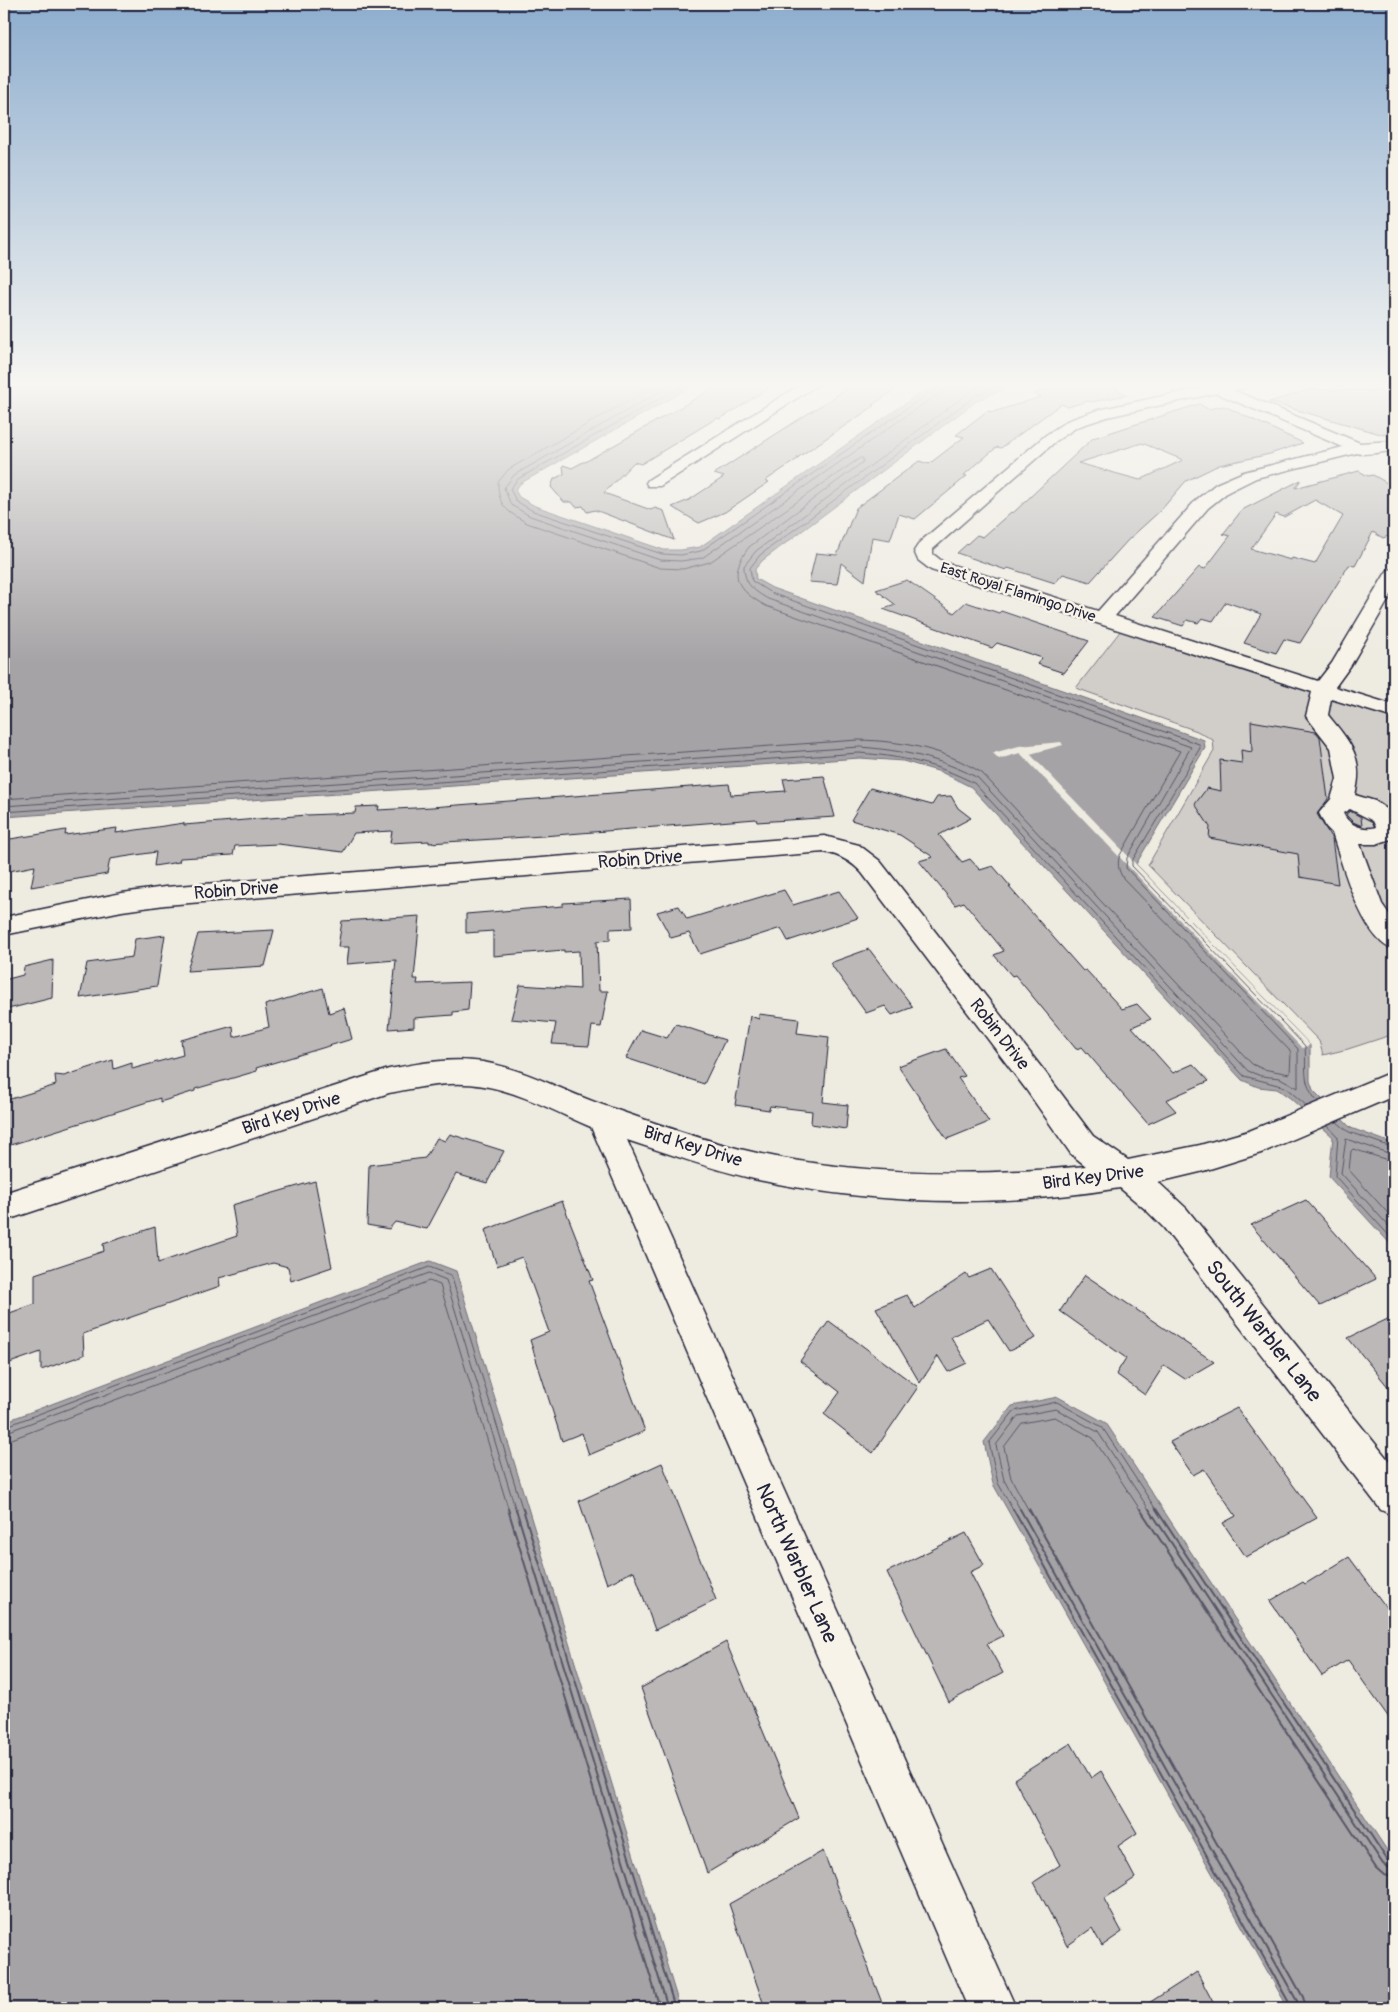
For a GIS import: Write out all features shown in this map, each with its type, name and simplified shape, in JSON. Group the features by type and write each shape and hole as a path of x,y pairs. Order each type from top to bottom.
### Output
{"street":[{"path":"654,483 665,476"},
{"name":"East Royal Flamingo Drive","path":"1007,476 926,546 924,556 937,566 1394,712"},
{"path":"1102,619 1202,504 1222,488 1248,476"},
{"path":"1342,802 1348,779 1342,747 1317,716 1323,689 1341,665 1394,574"},
{"path":"1342,802 1359,803 1376,809 1387,820 1388,831 1377,837 1360,836 1343,829 1334,821 1331,813 1334,806 1342,802"},
{"path":"1343,829 1370,908 1394,940"},
{"name":"Robin Drive","path":"4,926 122,902 165,896 824,844 838,846 853,852 871,867 1035,1080 1082,1146 1125,1175"},
{"name":"Bird Key Drive","path":"4,1206 389,1081 415,1076 462,1072 504,1079 543,1092 602,1117 732,1159 800,1174 869,1183 945,1188 1010,1187 1125,1175 1196,1160 1251,1144 1392,1084"},
{"name":"North Warbler Lane","path":"602,1117 992,2008"},
{"name":"South Warbler Lane","path":"1125,1175 1157,1198 1175,1218 1394,1497"}],"shaded area":[{"path":"1125,625 1303,683 1394,716 1394,1034 1323,1055 1319,1041 1148,865 1214,751 1213,740 1197,731 1076,688"}],"water":[{"path":"4,476 534,476 521,483 515,490 519,497 535,506 664,550 681,550 700,547 802,476 876,476 763,560 755,569 756,579 772,588 1204,740 1205,748 1136,864 1310,1045 1310,1081 1313,1090 1351,1128 1394,1144 1394,1248 1329,1177 1333,1137 1290,1098 1277,1089 1258,1087 1242,1080 971,787 941,772 903,761 860,758 4,817"},
{"path":"430,1261 456,1271 680,2008 4,2008 4,1422"},
{"path":"1058,1397 1106,1423 1394,1861 1394,2008 1288,2008 993,1484 984,1442 1012,1406"}],"pier":[{"path":"1061,742 1063,745 1030,754 1310,1045 1302,1048 1020,753 999,759 993,753 1019,746"}],"building":[{"path":"560,476 621,476 604,493 651,510 655,508 664,511 674,540 595,510 587,512 583,506 576,507 572,502 564,502 551,487 554,479"},
{"path":"720,476 773,476 765,481 769,482 725,512 699,523 672,507 689,500 724,477"},
{"path":"899,476 967,476 915,519 899,514 890,540 872,537 865,581 841,563 837,584 809,582 816,553 837,555 856,508"},
{"path":"1053,476 1125,476 1140,480 1149,476 1197,476 1186,481 1161,510 1128,540 1090,582 1063,574 1055,583 1008,568 1006,570 957,553 977,535 983,537 1011,512 1013,513"},
{"path":"1341,476 1375,476 1394,487 1394,534 1383,538 1373,532 1355,566 1349,565 1300,643 1284,639 1276,653 1244,643 1261,614 1226,602 1213,621 1202,618 1198,623 1187,620 1183,626 1155,617 1199,567 1205,569 1230,536 1223,534 1242,510 1301,480 1295,488","holes":["1315,500 1343,516 1315,564 1292,558 1291,560 1251,549 1276,514 1284,517"]},
{"path":"907,580 954,613 966,602 999,613 1001,611 1089,641 1064,673 1037,664 1042,658 997,643 992,648 883,609 896,605 876,590"},
{"path":"1251,721 1316,732 1320,737 1328,799 1317,814 1332,839 1338,884 1300,877 1298,854 1209,838 1210,827 1195,804 1207,788 1221,791 1220,760 1242,763 1241,750 1252,752"},
{"path":"824,776 835,817 757,822 756,819 429,843 429,841 390,843 392,831 354,833 343,852 278,844 235,846 233,855 180,858 179,862 154,866 156,852 110,859 107,874 31,887 35,866 4,872 4,840 66,830 65,835 117,828 116,833 184,823 184,825 355,813 356,807 379,806 378,810 432,807 729,784 731,795 786,791 783,779"},
{"path":"870,788 932,805 937,797 951,796 958,808 971,818 939,835 962,862 970,859 980,870 993,866 1011,887 1009,887 1083,971 1086,970 1122,1009 1137,1004 1151,1019 1132,1027 1173,1073 1193,1064 1209,1081 1166,1100 1176,1111 1148,1124 1082,1047 1076,1049 1015,975 1012,976 994,955 1004,951 964,902 955,905 919,861 933,857 900,835 851,820"},
{"path":"1350,811 1361,817 1362,826 1353,822 1347,816 1346,814"},
{"path":"784,890 793,905 839,891 858,918 788,941 781,928 700,954 689,933 671,938 657,912 679,906 687,919"},
{"path":"631,899 632,928 610,929 610,940 597,941 599,991 608,991 601,1027 592,1026 589,1046 552,1044 556,1023 511,1019 520,985 580,989 579,951 564,952 564,950 493,956 493,931 466,933 466,914 563,906 563,903"},
{"path":"420,916 414,979 418,979 417,984 470,982 468,1010 453,1012 453,1015 414,1018 414,1027 389,1029 396,960 347,964 349,947 338,947 342,921"},
{"path":"274,930 265,966 187,971 198,934"},
{"path":"165,935 157,986 80,998 87,963 132,957 135,939"},
{"path":"869,949 913,1007 892,1015 885,1006 866,1013 830,963"},
{"path":"53,960 52,998 4,1010 4,980 23,975 24,967"},
{"path":"323,988 329,1013 344,1008 352,1039 256,1068 257,1071 195,1089 195,1091 160,1102 160,1098 4,1147 4,1101 56,1085 55,1075 64,1076 113,1060 114,1069 132,1063 132,1069 183,1055 181,1040 233,1026 234,1037 269,1027 265,1005"},
{"path":"759,1014 799,1019 797,1033 829,1037 823,1102 848,1105 846,1129 811,1124 812,1111 770,1106 769,1110 735,1105 750,1016 759,1019"},
{"path":"676,1024 725,1040 704,1084 626,1058 641,1030 667,1038"},
{"path":"946,1049 965,1076 958,1078 989,1122 947,1139 898,1066"},
{"path":"450,1134 504,1151 487,1183 456,1174 427,1229 395,1222 389,1229 367,1225 369,1165 425,1158 437,1138 445,1141"},
{"path":"315,1181 332,1267 291,1281 288,1267 273,1263 219,1278 220,1286 83,1334 84,1355 41,1370 41,1352 4,1365 4,1315 35,1304 35,1274 104,1251 103,1244 155,1227 158,1263 237,1236 232,1205"},
{"path":"1306,1200 1376,1279 1320,1306 1251,1225"},
{"path":"562,1201 593,1280 589,1281 645,1431 589,1455 582,1433 562,1441 530,1340 549,1332 522,1257 497,1266 485,1230"},
{"path":"991,1269 1036,1338 1009,1351 988,1319 951,1337 967,1363 948,1372 938,1356 920,1383 876,1308 907,1295 915,1308 966,1274 969,1278"},
{"path":"1085,1275 1214,1362 1185,1379 1164,1365 1145,1395 1116,1374 1126,1358 1060,1311"},
{"path":"1394,1316 1394,1394 1348,1338"},
{"path":"829,1321 918,1387 873,1453 824,1414 840,1392 800,1361"},
{"path":"1237,1408 1317,1518 1246,1557 1223,1523 1236,1516 1204,1469 1193,1475 1170,1442"},
{"path":"662,1463 716,1600 655,1630 634,1571 607,1584 579,1501"},
{"path":"966,1533 984,1565 970,1572 1003,1636 987,1644 1003,1673 949,1702 887,1572"},
{"path":"1349,1557 1394,1618 1394,1725 1348,1660 1322,1676 1270,1601 1303,1582 1305,1584"},
{"path":"726,1642 799,1818 707,1873 641,1688"},
{"path":"1071,1743 1091,1778 1101,1771 1137,1833 1118,1846 1135,1878 1104,1899 1122,1932 1102,1946 1092,1928 1067,1946 1034,1882 1060,1865 1014,1779"},
{"path":"823,1851 884,2008 765,2008 729,1904"},
{"path":"1197,1972 1216,2008 1141,2008"}]}
